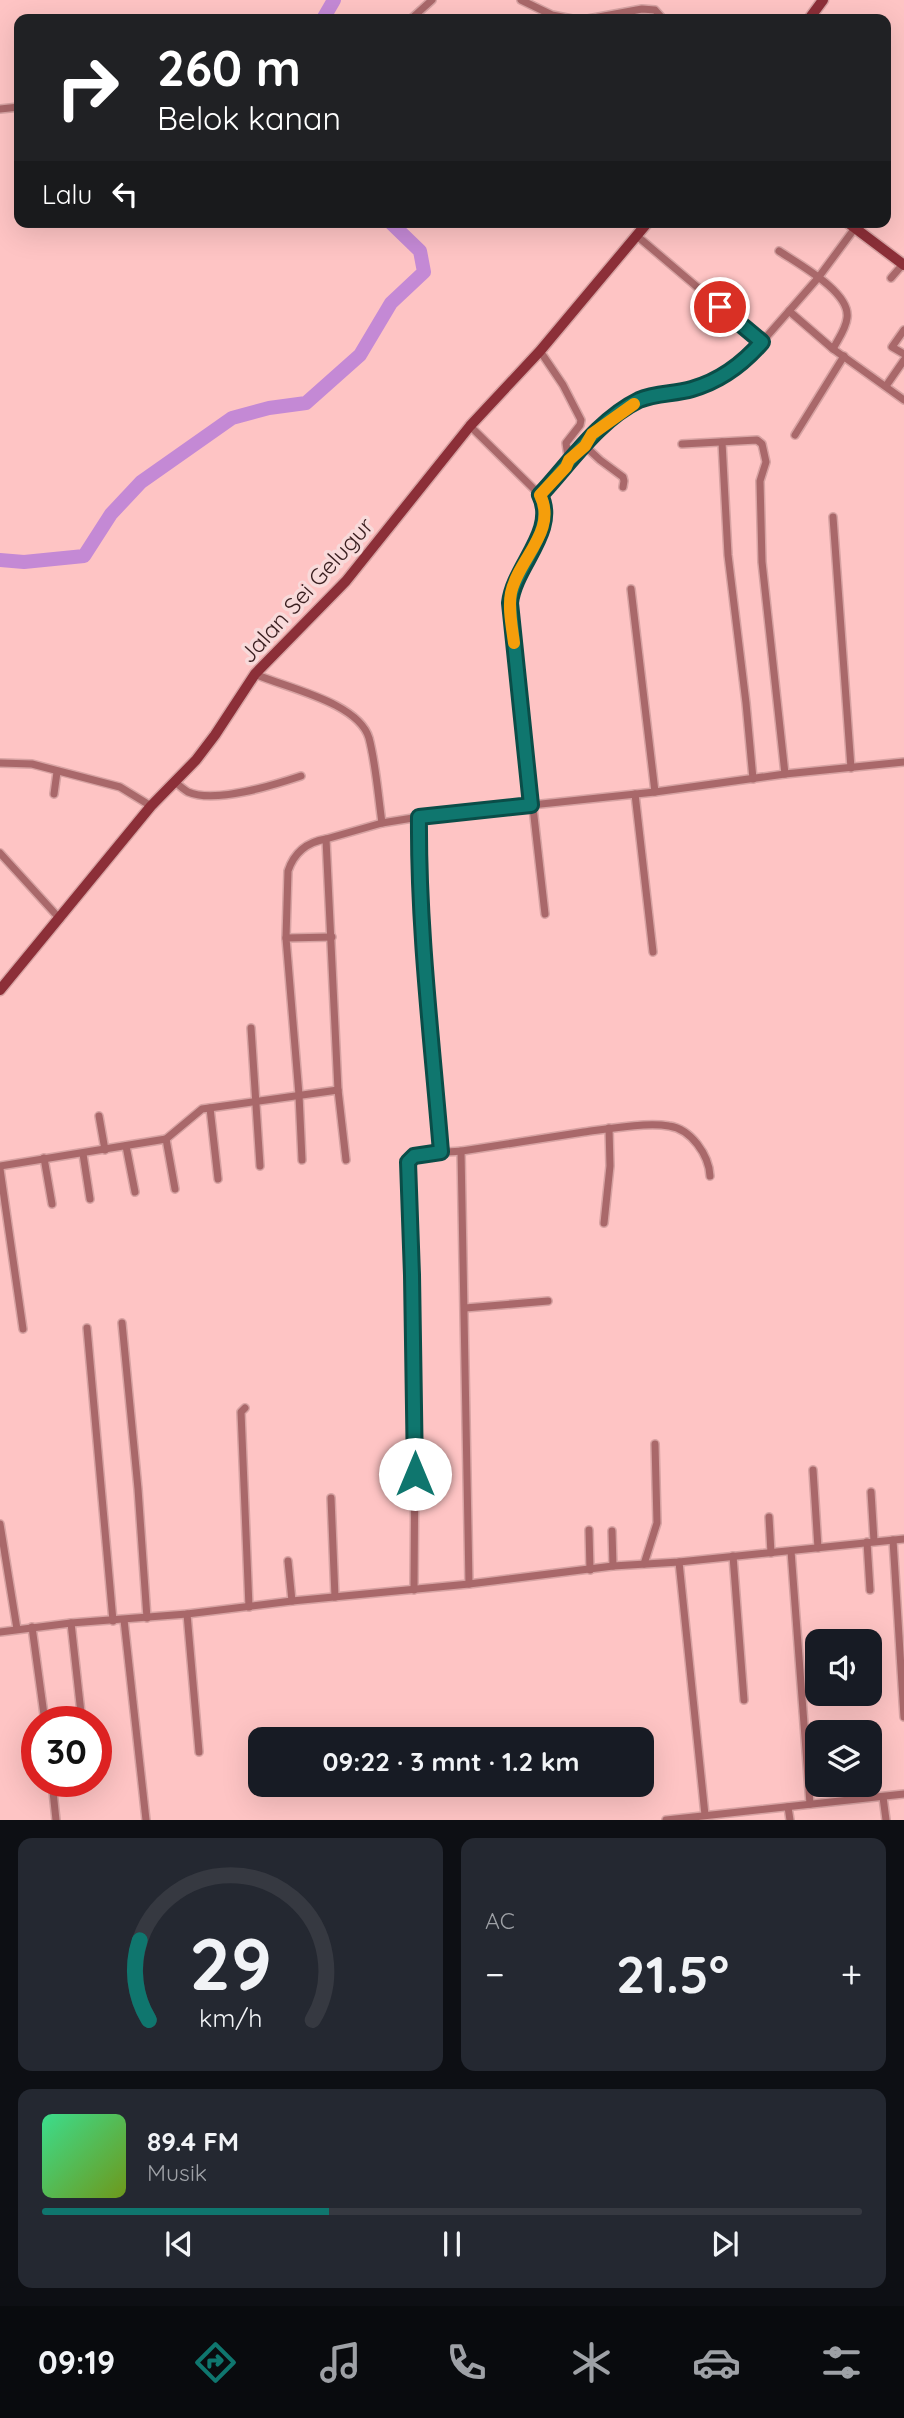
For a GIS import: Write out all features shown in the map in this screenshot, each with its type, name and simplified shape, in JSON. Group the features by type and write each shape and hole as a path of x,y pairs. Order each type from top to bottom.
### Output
{"main road":[{"path":"813,14 824,0"},
{"name":"Jalan Sei Gelugur","path":"0,990 151,806 176,782 215,735 255,674 346,581 470,426 540,351 643,228"},
{"path":"855,228 903,265"}],"street":[{"path":"417,14 432,0"},
{"path":"521,0 550,14"},
{"path":"654,10 656,0"},
{"path":"615,14 642,9 654,10 658,14"},
{"path":"540,495 566,467 569,460 585,446 592,434 639,400 692,389 713,381 747,359 818,278 849,228"},
{"path":"637,236 762,342"},
{"path":"779,251 818,278 842,299 847,310 845,325 834,348"},
{"path":"891,278 903,265"},
{"path":"789,311 904,400"},
{"path":"904,330 892,347 904,354"},
{"path":"540,351 563,385 580,420 580,425 566,443 569,460"},
{"path":"795,435 845,356"},
{"path":"886,386 904,360"},
{"path":"470,426 540,495 546,511 544,525 514,583 510,603 545,914"},
{"path":"682,444 757,440 764,450 766,462 760,481 761,548 785,774"},
{"path":"722,442 728,555 753,779"},
{"path":"585,446 622,477 623,487"},
{"path":"833,517 852,768"},
{"path":"631,589 654,792"},
{"path":"255,674 345,711 362,724 368,737 382,823"},
{"path":"302,1160 286,938 288,871 291,862 307,845 382,823 419,817 904,762"},
{"path":"0,763 32,764 120,788 151,806"},
{"path":"54,794 57,772"},
{"path":"176,782 187,792 202,795 248,792 301,776"},
{"path":"635,794 653,952"},
{"path":"419,817 428,1006 441,1152"},
{"path":"326,839 338,1090 345,1160"},
{"path":"0,853 60,919"},
{"path":"286,938 331,937"},
{"path":"251,1028 260,1166"},
{"path":"23,1329 0,1168 44,1158 166,1139 198,1110 338,1090"},
{"path":"210,1108 218,1179"},
{"path":"99,1116 105,1150"},
{"path":"414,1590 415,1450 408,1162 414,1156 609,1128 672,1126 689,1136 699,1147 708,1161 710,1176"},
{"path":"604,1223 610,1166 609,1128"},
{"path":"166,1139 175,1189"},
{"path":"126,1146 135,1192"},
{"path":"461,1151 469,1584"},
{"path":"83,1154 90,1199"},
{"path":"44,1158 52,1204"},
{"path":"465,1308 548,1301"},
{"path":"122,1323 147,1618"},
{"path":"88,1328 113,1621"},
{"path":"245,1408 240,1412 249,1607"},
{"path":"644,1564 657,1523 655,1444"},
{"path":"813,1471 818,1548"},
{"path":"870,1492 870,1590"},
{"path":"331,1498 335,1597"},
{"path":"769,1517 771,1553"},
{"path":"0,1524 18,1629"},
{"path":"589,1530 590,1570"},
{"path":"612,1531 613,1566"},
{"path":"0,1632 414,1590 613,1566 679,1562 904,1539"},
{"path":"893,1540 904,1717"},
{"path":"791,1551 810,1804"},
{"path":"733,1556 744,1700"},
{"path":"288,1562 292,1601"},
{"path":"679,1562 705,1815"},
{"path":"187,1614 199,1752"},
{"path":"124,1620 146,1819"},
{"path":"71,1623 80,1706"},
{"path":"32,1627 43,1706"},
{"path":"672,1819 739,1815 904,1794"},
{"path":"54,1797 56,1819"},
{"path":"883,1797 886,1819"},
{"path":"788,1807 790,1819"}],"waterway":[{"path":"326,14 334,0"},
{"path":"0,560 24,562 84,556 111,514 141,482 232,418 269,408 306,403 360,355 391,303 424,272 420,251 396,228"}],"slow traffic":[{"path":"514,643 511,593 544,525 546,511 540,495 566,467 569,460 585,446 592,434 634,404"}],"route":[{"path":"415,1474 408,1162 409,1158 414,1156 441,1152 428,1006 419,817 531,805 510,603 514,583 544,525 546,511 540,495 566,467 569,460 585,446 592,434 639,400 692,389 713,381 747,359 762,342 720,307"}]}
